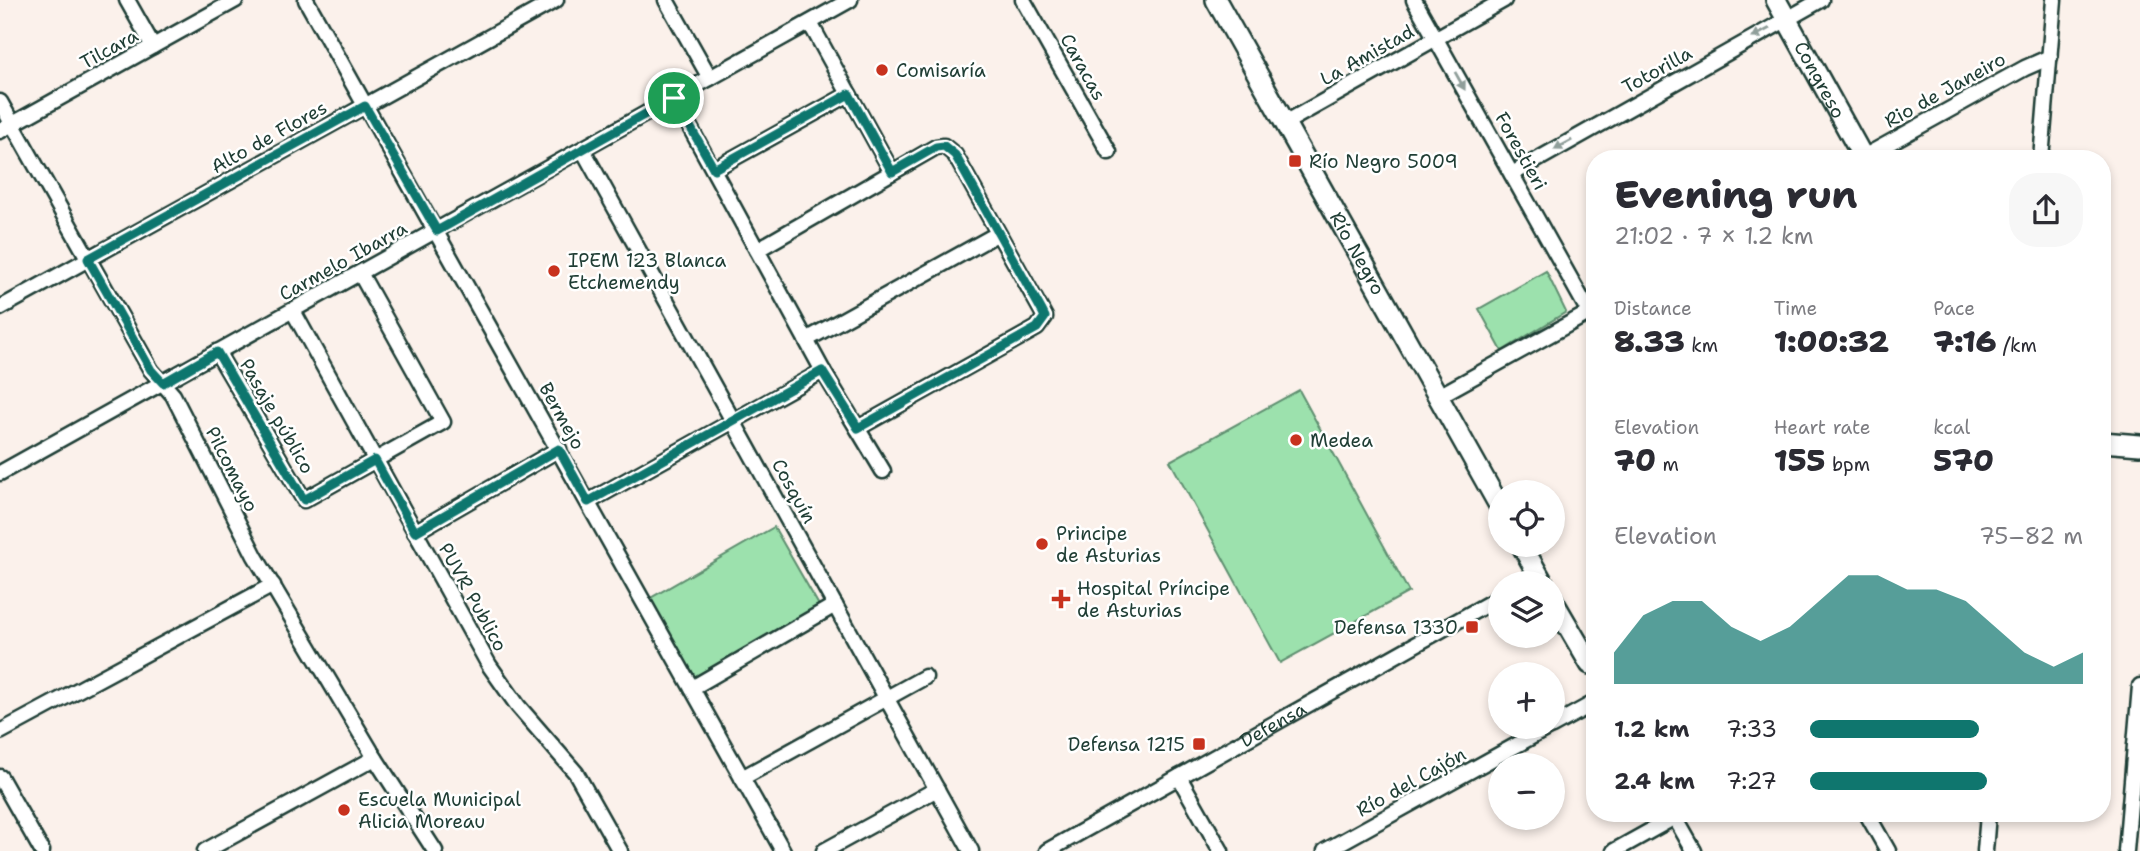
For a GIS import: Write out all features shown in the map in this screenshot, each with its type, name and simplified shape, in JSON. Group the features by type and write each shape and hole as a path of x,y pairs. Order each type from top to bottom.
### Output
{"main road":[{"name":"Río Negro","path":"1216,0 1488,486"},
{"name":"Congreso","path":"1776,0 1857,150"},
{"path":"2111,443 2140,445"},
{"path":"1565,620 1586,655"}],"street":[{"path":"127,0 153,46"},
{"name":"Tilcara","path":"6,128 236,0"},
{"name":"Bermejo","path":"306,0 783,851"},
{"name":"Alto de Flores","path":"0,308 556,0"},
{"path":"666,0 710,78"},
{"name":"Carmelo Ibarra","path":"0,473 850,0"},
{"name":"Caracas","path":"1023,0 1109,152"},
{"name":"Forestieri","path":"1414,0 1586,303"},
{"name":"La Amistad","path":"1285,123 1504,0"},
{"name":"Totorilla","path":"1512,174 1821,0"},
{"path":"2042,150 2054,0"},
{"path":"810,23 892,172"},
{"name":"Rio de Janeiro","path":"1879,150 2050,57"},
{"path":"714,169 849,94"},
{"path":"674,98 822,371 883,471"},
{"name":"Pilcomayo","path":"0,102 6,128 88,259 151,370 173,395 250,546 375,758 435,851"},
{"path":"757,250 936,147 944,146 949,149 1042,311 1045,317 1037,328 858,428"},
{"name":"Cosquín","path":"583,149 971,851"},
{"path":"806,340 997,234"},
{"path":"360,273 443,422 375,460"},
{"name":"PUVR Publico","path":"293,310 499,681 576,772 620,851"},
{"path":"1437,397 1586,319"},
{"name":"Pasaje público","path":"217,352 304,500 375,460"},
{"path":"588,502 822,371"},
{"path":"415,532 559,449"},
{"path":"0,732 273,585"},
{"name":"Defensa","path":"1047,851 1488,604"},
{"path":"692,688 835,605"},
{"path":"742,778 925,677"},
{"path":"2126,851 2140,686"},
{"name":"Río del Cajón","path":"1565,719 1586,707"},
{"name":"Río del Cajón","path":"1325,851 1528,739"},
{"path":"205,851 375,758"},
{"path":"0,777 42,851"},
{"path":"1179,777 1221,851"},
{"path":"824,851 937,789"},
{"path":"1615,851 1663,822"},
{"path":"1678,822 1694,851"},
{"path":"1872,822 1888,851"},
{"path":"1985,851 1987,822"}],"green space":[{"path":"1546,271 1566,312 1502,351 1479,309"},
{"path":"1299,390 1409,592 1280,663 1170,461"},
{"path":"774,527 821,609 694,681 649,599"}],"place":[{"name":"Comisaría","path":"882,70"},
{"name":"Río Negro 5009","path":"1295,161"},
{"name":"IPEM 123 Blanca Etchemendy","path":"554,271"},
{"name":"Medea","path":"1296,440"},
{"name":"Principe de Asturias","path":"1042,544"},
{"name":"Hospital Príncipe de Asturias","path":"1061,599"},
{"name":"Defensa 1330","path":"1472,627"},
{"name":"Defensa 1215","path":"1199,744"},
{"name":"Escuela Municipal Alicia Moreau","path":"344,810"}],"route":[{"path":"849,94 892,172 936,147 944,146 949,149 955,155 1042,311 1045,317 1042,323 858,428 822,371 588,502 559,449 415,532 375,460 304,500 217,352 163,383 151,370 88,259 365,106 437,231 674,98 714,169 849,94"}]}
